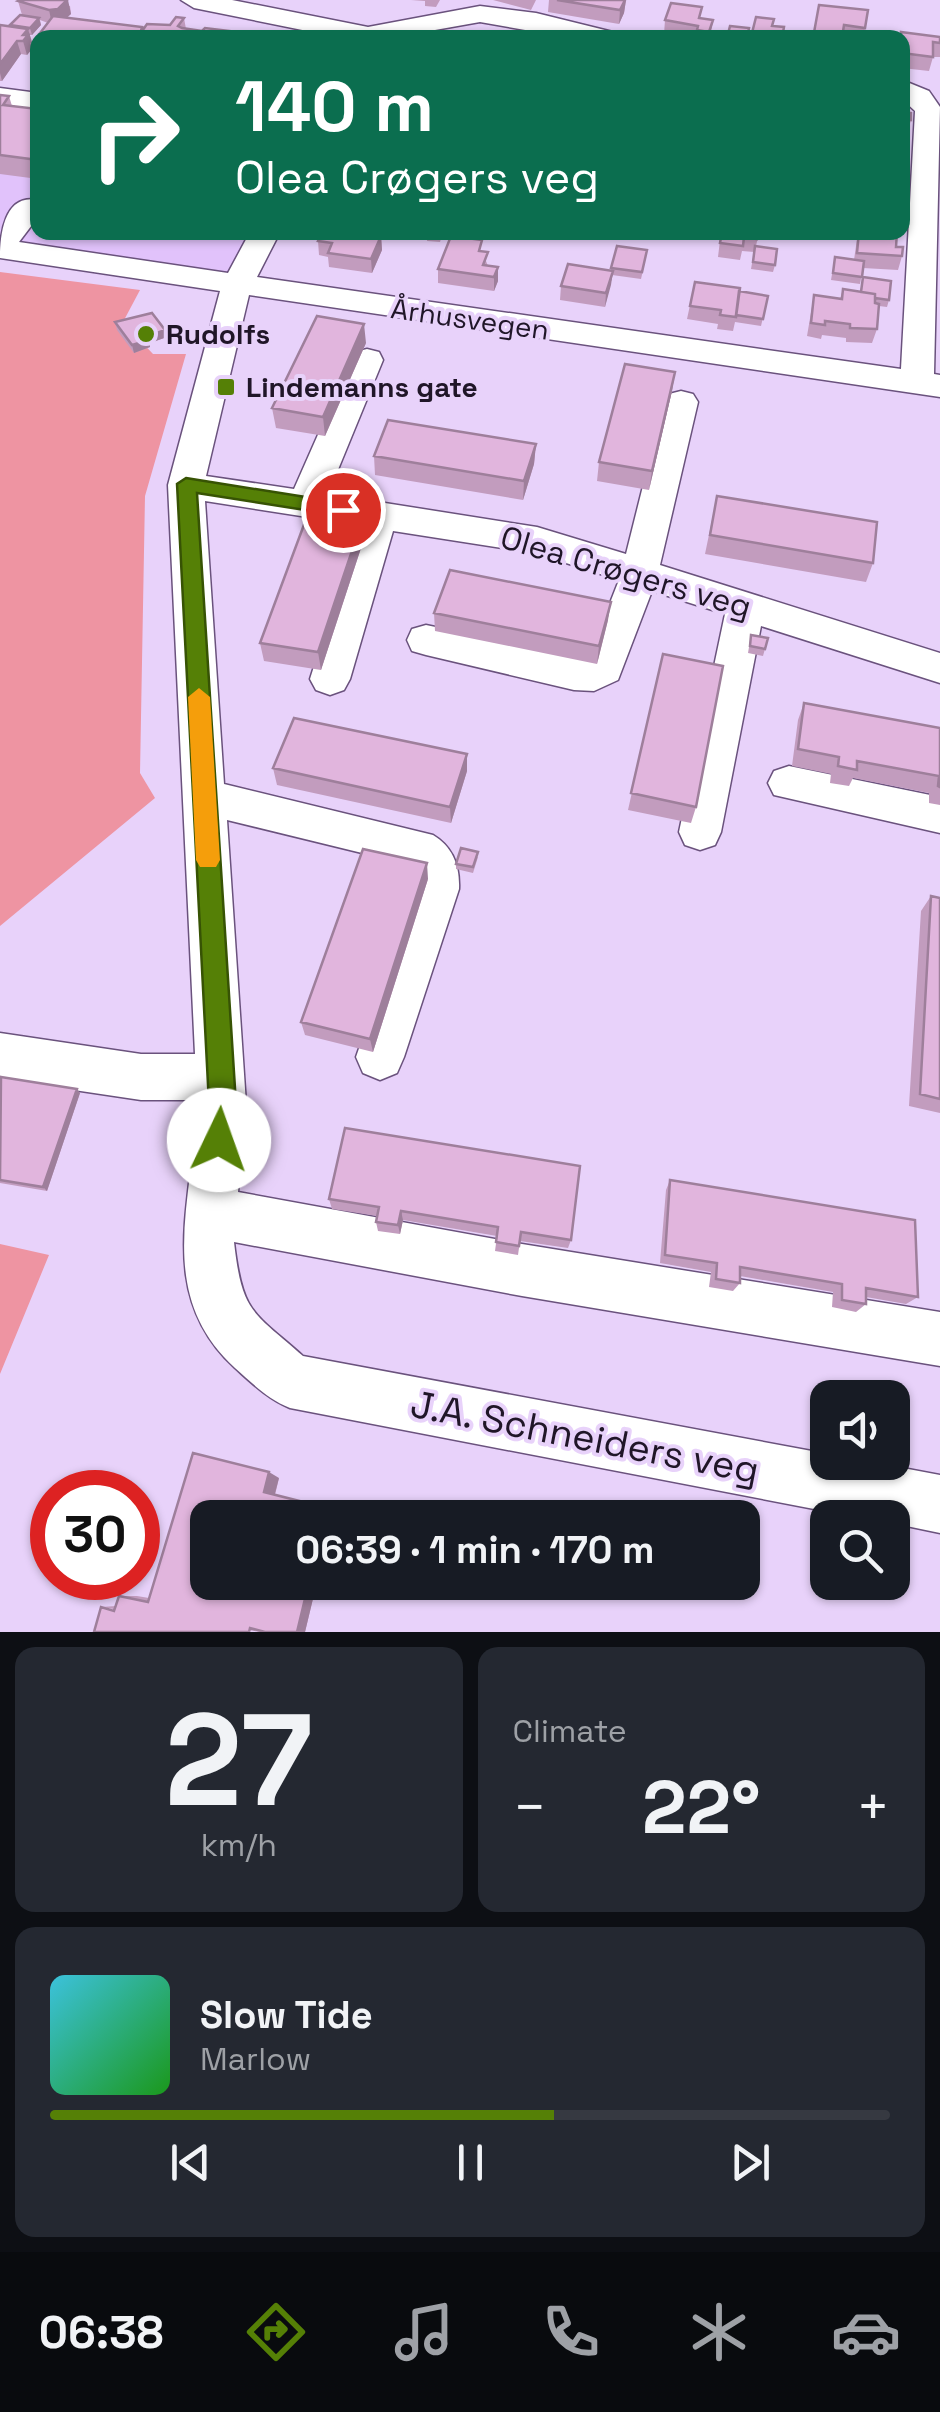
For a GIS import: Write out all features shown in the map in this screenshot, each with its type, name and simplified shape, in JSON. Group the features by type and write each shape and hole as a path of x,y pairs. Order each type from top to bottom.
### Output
{"street":[{"path":"194,0 339,30"},
{"path":"392,30 480,14 572,30"},
{"path":"910,92 929,111 914,216 929,384"},
{"path":"0,96 30,100"},
{"path":"0,248 30,207"},
{"path":"262,240 237,285 221,335 186,484 222,1104 212,1212 522,1270 940,1339"},
{"name":"Århusvegen","path":"0,248 929,384"},
{"path":"306,504 367,360"},
{"path":"426,640 594,676 610,658 640,573 682,402"},
{"name":"Olea Crøgers veg","path":"186,484 537,540 746,606 835,616 940,668"},
{"path":"330,679 380,515"},
{"path":"700,832 746,606"},
{"path":"789,784 940,815"},
{"path":"204,796 418,848 432,856 439,868 437,890 380,1057"},
{"path":"0,1056 142,1077 221,1077"},
{"name":"J.A. Schneiders veg","path":"212,1212 208,1243 216,1302 231,1328 290,1381 940,1504"}],"shaded area":[{"path":"0,96 30,100 30,240 261,240 237,285 0,253"},
{"path":"0,272 140,290 123,322 153,354 186,354 145,496 140,773 155,798 0,926"},
{"path":"0,1244 49,1255 0,1374"}],"building":[{"path":"20,0 67,0 58,9 49,10"},
{"path":"557,0 625,0 620,10"},
{"path":"671,3 702,7 699,18 713,20 710,30 697,30 698,26 665,20"},
{"path":"819,5 868,10 865,28 844,25 843,30 814,30"},
{"path":"20,15 39,18 30,28 10,25"},
{"path":"53,16 142,27 141,30 42,30"},
{"path":"176,17 184,18 178,26 195,30 143,30 147,24 170,25"},
{"path":"756,17 774,19 772,26 784,27 783,30 753,30"},
{"path":"0,25 28,29 23,35 28,35 17,41 0,64"},
{"path":"910,33 940,37 940,43 933,42 933,57 910,54"},
{"path":"0,95 9,96 3,105 30,108 30,159 0,155"},
{"path":"379,240 371,259 328,253 332,243 318,241"},
{"path":"449,240 482,240 479,251 488,252 483,265 498,267 494,277 438,269"},
{"path":"721,240 744,240 743,246 720,243"},
{"path":"858,240 896,240 896,247 903,247 902,256 857,253"},
{"path":"617,246 647,250 642,272 611,268"},
{"path":"755,246 777,249 775,265 753,262"},
{"path":"835,257 864,261 862,277 833,273"},
{"path":"568,264 613,271 606,293 561,286"},
{"path":"863,277 891,281 889,300 861,292"},
{"path":"695,282 740,288 736,317 720,315 721,310 690,306"},
{"path":"843,289 875,294 875,303 879,304 877,329 850,328 850,324 825,321 825,325 811,323 814,295 842,299"},
{"path":"739,291 768,296 763,319 736,315"},
{"path":"152,313 165,330 132,345 115,322"},
{"path":"317,316 364,324 323,417 272,408"},
{"path":"625,364 675,372 652,471 599,462"},
{"path":"388,420 536,444 524,481 374,456"},
{"path":"717,496 877,522 873,563 710,535"},
{"path":"305,522 359,530 318,652 260,643"},
{"path":"450,570 611,602 599,646 434,613"},
{"path":"751,635 768,638 765,649 750,646"},
{"path":"663,654 723,666 696,807 631,793"},
{"path":"804,703 940,728 940,787 939,776 857,761 857,770 838,766 839,757 798,749"},
{"path":"294,718 467,754 450,807 273,768"},
{"path":"461,848 478,852 473,867 456,864"},
{"path":"363,849 427,863 370,1039 301,1022"},
{"path":"931,896 940,898 940,1099 920,1094"},
{"path":"1,1077 77,1089 43,1187 0,1180"},
{"path":"345,1128 580,1166 571,1240 521,1232 519,1246 496,1242 498,1227 401,1211 398,1225 376,1222 379,1207 329,1199"},
{"path":"670,1180 915,1220 918,1297 866,1288 866,1304 842,1300 842,1284 740,1267 740,1283 716,1279 717,1263 665,1255"},
{"path":"193,1453 269,1472 264,1492 296,1500 190,1500 190,1600 305,1600 297,1632 250,1628 249,1632 94,1632 101,1607 114,1611 118,1600 160,1600 160,1562"}],"slow traffic":[{"path":"199,697 208,860"}],"place":[{"name":"Rudolfs","path":"146,334"},
{"name":"Lindemanns gate","path":"226,387"}],"route":[{"path":"219,1140 222,1104 186,484 343,510"}]}
